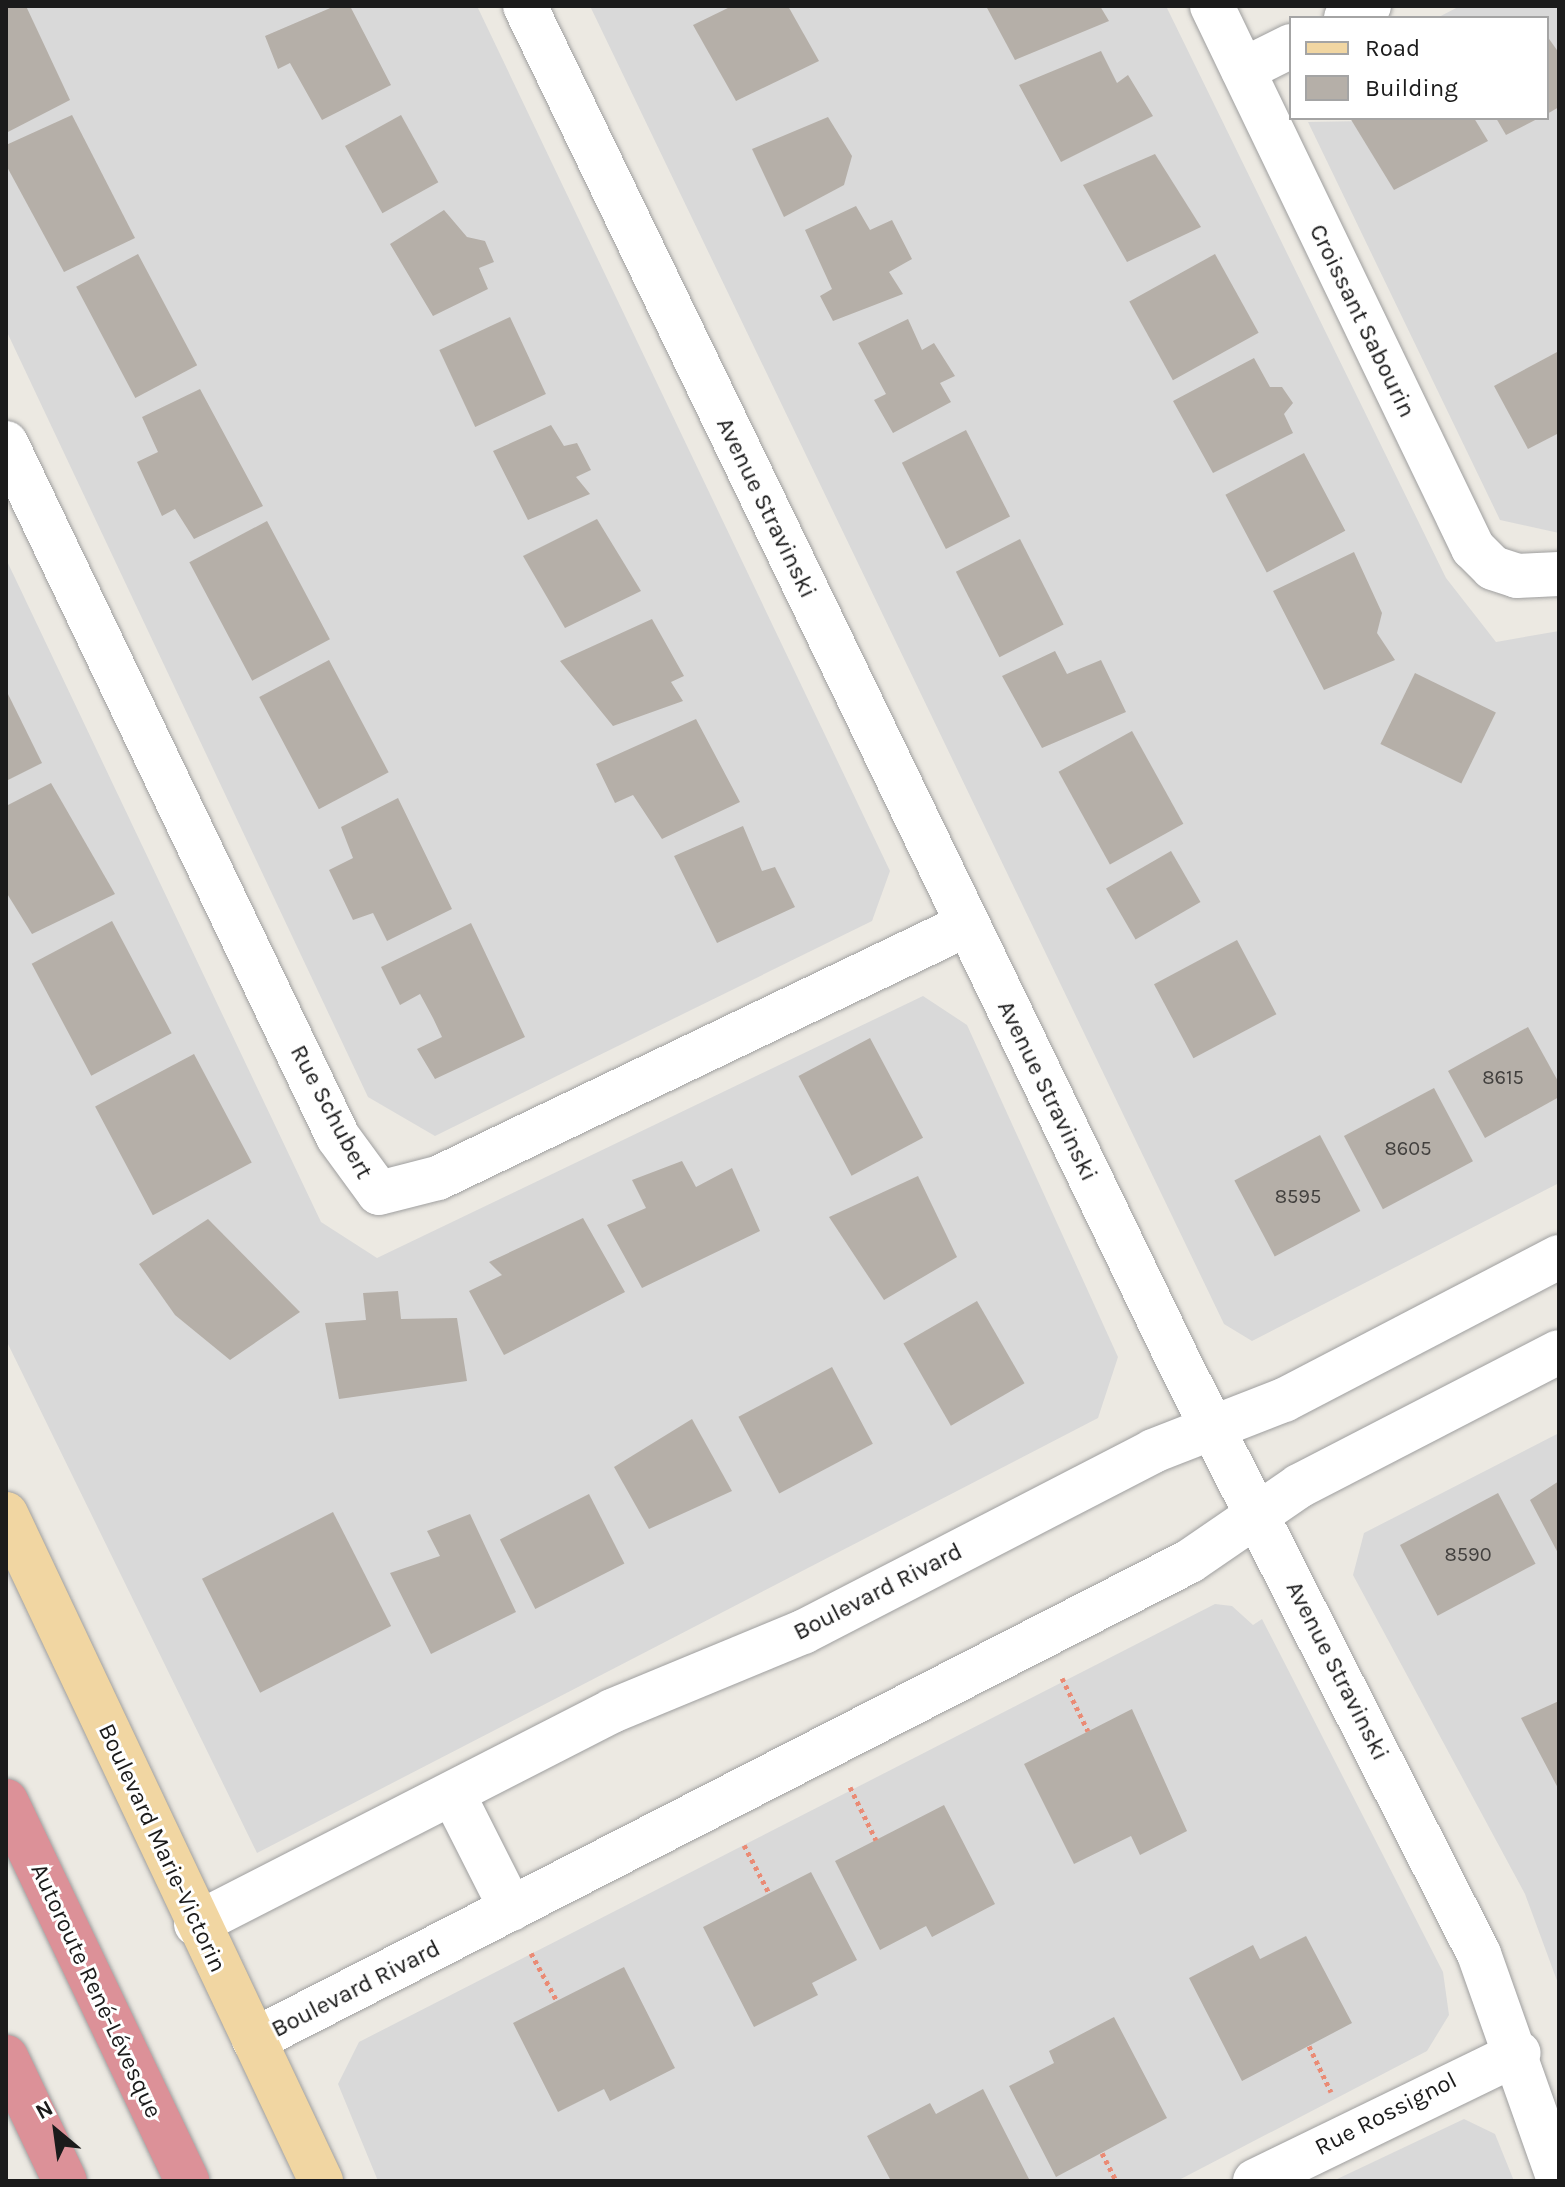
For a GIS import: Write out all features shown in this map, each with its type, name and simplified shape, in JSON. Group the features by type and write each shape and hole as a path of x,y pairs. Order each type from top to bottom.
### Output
{"highway":[{"name":"Autoroute René-Lévesque","path":"6,1801 187,2181"},
{"path":"6,2057 65,2181"}],"main road":[{"name":"Boulevard Marie-Victorin","path":"6,1514 196,1924 321,2181"}],"street":[{"name":"Avenue Stravinski","path":"525,6 966,925 1213,1430 1259,1515 1479,1954 1519,2053 1559,2180"},
{"name":"Croissant Sabourin","path":"1212,6 1473,548 1493,568 1517,576 1559,574"},
{"path":"1350,16 1369,6"},
{"path":"1243,70 1289,47"},
{"name":"Rue Schubert","path":"6,443 338,1137 379,1193 438,1178 966,925"},
{"name":"Boulevard Rivard","path":"196,1924 612,1711 803,1632 1153,1451 1213,1430 1559,1257"},
{"name":"Boulevard Rivard","path":"254,2040 1190,1561 1299,1486 1559,1352"},
{"path":"453,1794 511,1909"},
{"name":"Rue Rossignol","path":"1255,2181 1519,2053"}],"path":[{"path":"1060,1675 1088,1731"},
{"path":"849,1784 876,1840"},
{"path":"741,1839 769,1893"},
{"path":"529,1948 557,2001"},
{"path":"1102,2153 1116,2181"}],"shaded area":[{"path":"6,6 477,6 890,871 872,921 435,1136 368,1097 6,330"},
{"path":"590,6 1166,6 1446,578 1496,642 1559,631 1559,1183 1252,1341 1224,1324"},
{"path":"1460,6 1559,6 1559,533 1500,520 1308,122 1549,120 1549,16 1441,16"},
{"path":"6,559 321,1222 377,1258 923,996 967,1025 1118,1357 1098,1418 257,1853 6,1340"},
{"path":"1559,1433 1559,1986 1525,1894 1353,1575 1364,1533"},
{"path":"1215,1604 1232,1606 1253,1625 1262,1619 1443,1972 1449,2015 1427,2051 1177,2181 378,2181 338,2084 359,2042"},
{"path":"1464,2119 1495,2134 1514,2181 1333,2181"}],"building":[{"path":"6,6 26,6 70,100 6,133"},
{"path":"335,6 350,6 391,85 322,120 290,63 278,69 265,36"},
{"path":"732,6 788,6 819,61 736,101 693,25"},
{"path":"986,6 1100,6 1109,21 1015,60"},
{"path":"1549,39 1559,53 1559,107 1549,113"},
{"path":"1101,51 1117,83 1128,75 1153,116 1061,162 1019,85"},
{"path":"72,115 135,238 64,272 6,165 6,145"},
{"path":"401,115 438,182 382,213 345,146"},
{"path":"828,117 852,156 844,185 784,217 752,149"},
{"path":"1351,120 1475,120 1488,141 1394,190"},
{"path":"1497,120 1535,120 1506,135"},
{"path":"1155,154 1201,227 1127,262 1083,185"},
{"path":"856,206 870,230 892,220 912,259 889,272 903,294 833,321 820,296 832,289 805,230"},
{"path":"444,210 467,237 485,241 494,262 479,268 488,289 433,316 390,244"},
{"path":"138,254 197,365 135,398 76,287"},
{"path":"1215,254 1259,333 1173,380 1129,302"},
{"path":"510,317 546,394 475,427 439,350"},
{"path":"908,319 922,350 934,343 955,376 940,383 951,402 893,433 874,400 886,394 858,343"},
{"path":"1559,351 1559,433 1528,449 1494,386"},
{"path":"1254,358 1270,387 1282,387 1293,403 1284,414 1293,433 1213,473 1173,401"},
{"path":"200,389 263,506 194,539 175,509 162,516 137,462 158,452 142,417"},
{"path":"551,425 564,446 577,443 591,470 576,477 590,494 528,520 493,451"},
{"path":"966,430 1010,516 946,549 902,463"},
{"path":"1304,453 1345,531 1267,572 1225,495"},
{"path":"597,519 641,591 565,628 523,556"},
{"path":"267,521 330,639 252,681 189,562"},
{"path":"1020,539 1064,625 999,657 956,572"},
{"path":"1354,552 1382,613 1377,633 1395,660 1324,690 1273,591"},
{"path":"652,619 684,676 671,682 683,701 613,726 560,661"},
{"path":"1055,651 1067,674 1101,660 1126,712 1042,748 1002,676"},
{"path":"329,660 389,772 319,809 259,697"},
{"path":"1415,673 1496,712 1461,783 1380,744"},
{"path":"6,690 42,763 6,781"},
{"path":"696,719 740,802 662,839 633,795 615,803 596,764"},
{"path":"1132,731 1183,824 1110,864 1059,772"},
{"path":"51,783 115,894 32,934 6,892 6,806"},
{"path":"398,798 452,909 387,941 373,913 353,920 329,870 353,858 341,827"},
{"path":"743,826 762,871 775,867 795,907 717,943 674,856"},
{"path":"1171,851 1200,902 1136,940 1106,888"},
{"path":"112,921 172,1033 91,1076 32,964"},
{"path":"471,923 525,1037 435,1079 417,1049 442,1037 433,1018 420,994 400,1005 381,967"},
{"path":"1237,940 1276,1014 1193,1058 1154,984"},
{"path":"1528,1027 1559,1083 1559,1097 1485,1138 1448,1071"},
{"path":"870,1038 923,1138 852,1176 798,1076"},
{"path":"194,1054 252,1163 153,1215 95,1107"},
{"path":"1434,1088 1473,1161 1383,1209 1344,1136"},
{"path":"1320,1135 1360,1211 1275,1256 1234,1181"},
{"path":"682,1161 696,1187 732,1168 760,1231 642,1288 607,1225 646,1208 632,1180"},
{"path":"918,1176 957,1257 884,1300 829,1217"},
{"path":"583,1218 625,1292 504,1355 469,1291 502,1275 489,1262"},
{"path":"208,1219 300,1312 230,1360 175,1315 139,1264"},
{"path":"398,1291 401,1319 457,1318 467,1381 339,1399 325,1323 366,1320 363,1293"},
{"path":"977,1301 1024,1383 951,1426 903,1344"},
{"path":"832,1367 873,1444 779,1494 738,1417"},
{"path":"692,1419 732,1491 649,1529 614,1467"},
{"path":"1559,1481 1559,1555 1530,1500"},
{"path":"1498,1493 1536,1564 1438,1616 1400,1545"},
{"path":"589,1494 624,1563 535,1609 500,1539"},
{"path":"333,1512 391,1626 260,1693 202,1579"},
{"path":"470,1514 516,1612 431,1654 390,1573 440,1556 427,1531"},
{"path":"1559,1701 1559,1790 1521,1718"},
{"path":"1132,1709 1187,1831 1140,1855 1131,1836 1074,1864 1024,1764"},
{"path":"944,1805 995,1904 932,1937 926,1926 880,1950 835,1861"},
{"path":"811,1872 857,1960 812,1983 818,1995 754,2027 703,1927"},
{"path":"1306,1936 1352,2023 1242,2081 1189,1978 1253,1945 1260,1959"},
{"path":"624,1967 675,2068 610,2101 604,2089 558,2112 513,2023"},
{"path":"1114,2017 1167,2118 1056,2177 1009,2086 1054,2063 1049,2051"},
{"path":"983,2089 1029,2179 891,2181 867,2136 930,2103 936,2114"}]}
